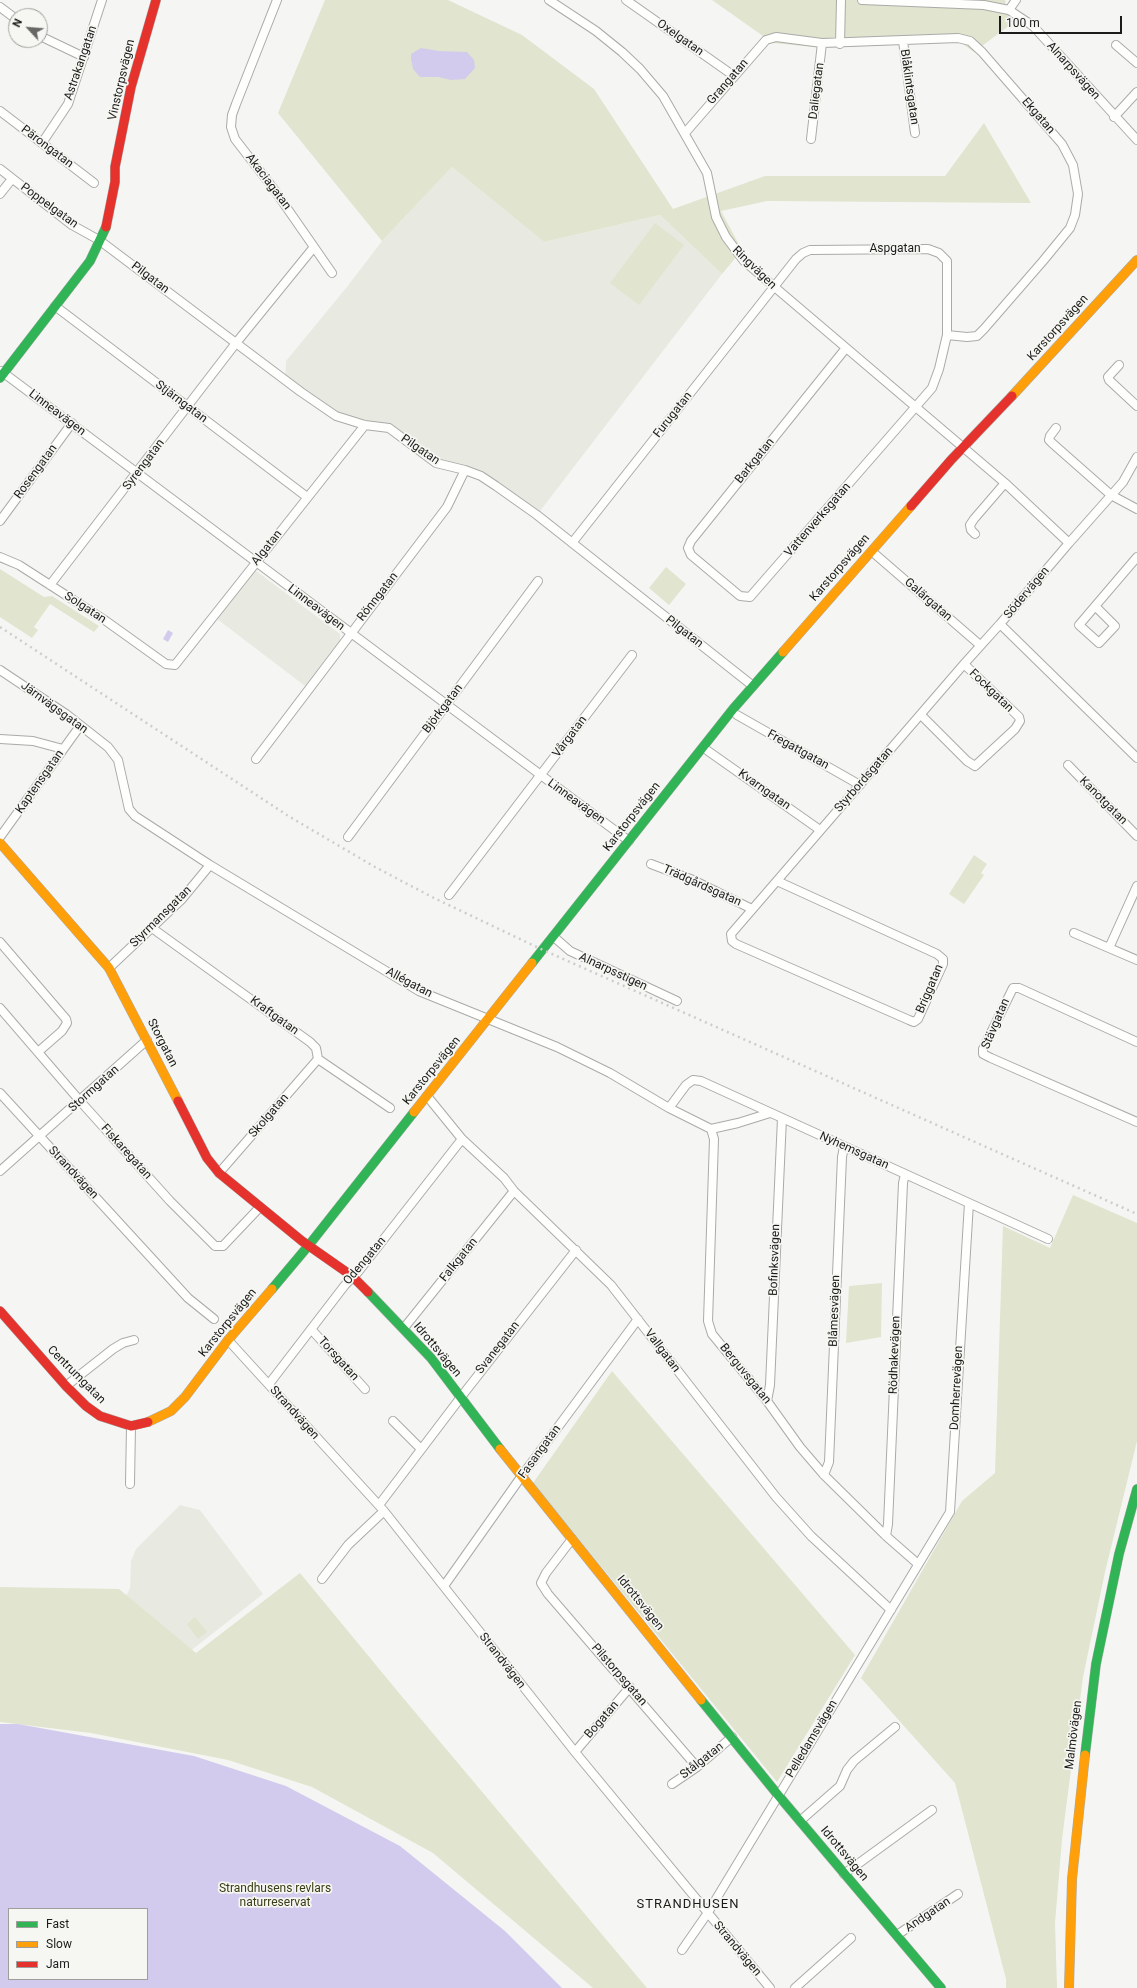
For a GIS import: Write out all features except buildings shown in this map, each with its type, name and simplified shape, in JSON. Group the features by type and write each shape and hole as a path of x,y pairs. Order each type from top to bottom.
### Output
{"street":[{"name":"Astrakangatan","path":"42,143 68,104 102,0"},
{"name":"Vinstorpsvägen","path":"1,374 90,261 99,240 109,182 115,167 131,87 156,0"},
{"name":"Akaciagatan","path":"277,0 232,115 231,127 235,138 273,188 332,273"},
{"name":"Ringvägen","path":"549,0 596,30 640,69 663,96 707,173 716,217 733,249 744,261 963,448"},
{"name":"Oxelgatan","path":"626,0 734,76"},
{"path":"840,44 841,0"},
{"name":"Alnarpsvägen","path":"862,0 984,5 1009,10 1033,26 1114,117 1137,140"},
{"path":"1009,10 1016,0"},
{"path":"0,6 8,12"},
{"name":"Grangatan","path":"685,133 766,40 776,37"},
{"name":"Ekgatan","path":"776,37 840,44 958,38 970,41 982,52 1057,138 1073,165 1078,194 1075,215 1065,234 977,336 967,337 947,335"},
{"path":"48,40 84,57"},
{"name":"Blåklintsgatan","path":"903,41 915,133"},
{"name":"Daliegatan","path":"811,139 822,43"},
{"path":"1116,45 1137,63"},
{"path":"1114,117 1137,92"},
{"name":"Pärongatan","path":"0,111 94,183"},
{"name":"Poppelgatan","path":"0,169 72,225 99,240"},
{"path":"0,194 12,179"},
{"name":"Pilgatan","path":"99,240 301,392 330,412 342,419 365,425 389,428 436,464 465,470 481,476 496,486 572,543 753,686"},
{"path":"236,343 314,247"},
{"name":"Aspgatan","path":"774,287 796,259 810,250 928,249 939,253 947,261 947,335 939,369 932,388 916,407"},
{"name":"Karstorpsvägen","path":"131,1426 145,1424 171,1411 185,1397 228,1340 308,1245 554,937 685,768 753,686 963,448 1137,260"},
{"name":"Furugatan","path":"572,543 774,287"},
{"name":"Stjärngatan","path":"55,306 307,497"},
{"name":"Syrengatan","path":"50,585 138,473 236,343"},
{"name":"Barkgatan","path":"713,572 691,555 688,548 691,541 846,348"},
{"path":"1119,365 1108,377 1109,380 1137,406"},
{"name":"Linneavägen","path":"1,374 138,473 629,841"},
{"name":"Vattenverksgatan","path":"713,572 740,596 750,597 756,592 916,407"},
{"name":"Rosengatan","path":"0,520 72,424"},
{"name":"Algatan","path":"166,664 175,664 212,621 255,562 365,425"},
{"path":"1056,428 1049,440 1111,496 1137,509"},
{"path":"963,448 1005,483 1069,543"},
{"name":"Södervägen","path":"1137,457 1123,482 1000,624 1137,758"},
{"name":"Rönngatan","path":"256,759 447,507 465,470"},
{"path":"975,534 971,530 970,525 1005,483"},
{"name":"Galärgatan","path":"876,555 980,645"},
{"name":"Solgatan","path":"0,557 19,565 166,664"},
{"path":"1095,606 1115,626 1099,643 1079,625 1095,606 1137,557"},
{"name":"Björkgatan","path":"348,837 538,581"},
{"name":"Styrbordsgatan","path":"731,937 733,931 980,645 1000,624"},
{"name":"Vårgatan","path":"449,895 632,655"},
{"name":"Fockgatan","path":"921,715 967,761 975,766 1015,729 1020,721 1019,717 964,664"},
{"name":"Järnvägsgatan","path":"0,670 66,714 108,747"},
{"name":"Fregattgatan","path":"737,715 860,785"},
{"name":"Kaptensgatan","path":"0,837 80,726"},
{"path":"0,739 32,741 63,749"},
{"name":"Allégatan","path":"108,747 118,760 129,809 135,816 210,864 419,991 557,1047 610,1073 669,1108 711,1129"},
{"name":"Kvarngatan","path":"708,750 820,830"},
{"name":"Kanotgatan","path":"1068,765 1137,836"},
{"name":"Storgatan","path":"0,843 109,968 207,1158 219,1173 308,1245"},
{"name":"Styrmansgatan","path":"109,968 182,899 210,864"},
{"name":"Trädgårdsgatan","path":"651,864 693,880 752,909"},
{"name":"Briggatan","path":"731,937 736,944 909,1020 914,1022 918,1019 943,964 943,959 937,954 777,881"},
{"path":"1109,948 1137,886"},
{"name":"Kraftgatan","path":"152,928 310,1042 316,1048 318,1059"},
{"path":"1074,933 1137,960"},
{"name":"Alnarpsstigen","path":"554,937 570,952 677,1001"},
{"path":"0,942 66,1019 67,1023 62,1031 38,1052"},
{"name":"Stävgatan","path":"1137,1042 1019,988 1013,988 983,1049 983,1054 1137,1122"},
{"name":"Fiskaregatan","path":"0,1008 80,1101 170,1200 215,1246 223,1246 260,1207"},
{"name":"Stormgatan","path":"0,1171 40,1137 147,1040"},
{"path":"318,1059 390,1108"},
{"name":"Skolgatan","path":"219,1173 318,1059"},
{"name":"Nyhemsgatan","path":"669,1108 686,1085 693,1080 701,1081 1048,1239"},
{"name":"Strandvägen","path":"0,1094 188,1298 214,1319"},
{"name":"Vallgatan","path":"427,1096 462,1139 504,1178 514,1191 576,1250 610,1285 776,1497 811,1536 891,1610"},
{"path":"711,1129 738,1123 770,1113"},
{"name":"Bofinksvägen","path":"767,1401 770,1385 782,1118"},
{"name":"Berguvsgatan","path":"711,1129 714,1139 708,1321 712,1334 767,1401 800,1447 824,1475 886,1536 918,1564"},
{"name":"Odengatan","path":"269,1384 352,1276 358,1272 462,1139"},
{"name":"Blåmesvägen","path":"824,1475 829,1462 842,1157 844,1146"},
{"name":"Rödhakevägen","path":"886,1536 888,1524 903,1183 905,1174"},
{"name":"Falkgatan","path":"404,1328 514,1191"},
{"name":"Domherrevägen","path":"918,1564 950,1512 969,1203"},
{"name":"Idrottsvägen","path":"308,1245 352,1276 404,1328 431,1358 521,1477 572,1538 778,1795 941,1988"},
{"name":"Svanegatan","path":"322,1579 348,1545 381,1508 421,1449 460,1396 576,1250"},
{"name":"Centrumgatan","path":"0,1311 66,1386 86,1406 100,1416 131,1426"},
{"name":"Fasangatan","path":"444,1586 521,1477 638,1319"},
{"name":"Torsgatan","path":"311,1329 366,1389"},
{"path":"66,1386 113,1349 123,1343 134,1340"},
{"name":"Strandvägen","path":"228,1340 381,1508 574,1752 770,1988"},
{"path":"393,1421 421,1449"},
{"path":"130,1484 131,1426"},
{"name":"Malmövägen","path":"1069,1988 1072,1879 1088,1721 1096,1664 1119,1554 1137,1489"},
{"name":"Pilstorpsgatan","path":"572,1538 546,1573 541,1583 548,1594 697,1767"},
{"name":"Pelledamsvägen","path":"682,1950 707,1914 918,1564"},
{"name":"Bogatan","path":"574,1752 630,1688"},
{"path":"800,1821 840,1786 847,1770 854,1762 895,1726"},
{"name":"Stålgatan","path":"672,1784 697,1767 732,1737"},
{"path":"844,1874 932,1810"},
{"name":"Andgatan","path":"897,1935 958,1894"},
{"path":"795,1988 850,1938"}],"shaded area":[{"path":"421,48 439,51 467,52 474,60 475,68 465,79 451,80 438,77 420,77 413,69 411,54"},
{"path":"452,167 544,242 660,215 722,274 537,515 496,486 436,463 389,428 342,419 285,380 286,361 346,288 382,241"},
{"path":"255,570 340,634 340,640 305,686 217,619"},
{"path":"168,630 173,633 168,642 163,639"},
{"path":"180,1505 200,1510 263,1594 184,1656 123,1602 130,1588 131,1561 136,1549"},
{"path":"0,1724 18,1724 194,1756 286,1786 400,1846 505,1931 562,1988 0,1988"}],"green space":[{"path":"325,0 448,0 522,35 594,89 673,209 765,176 945,176 984,123 1031,203 767,201 721,211 742,250 722,274 660,215 544,242 452,167 382,241 278,113"},
{"path":"712,0 1005,0 1010,25 974,52 960,42 824,48 773,43"},
{"path":"655,223 684,245 639,305 610,283"},
{"path":"666,567 686,584 669,605 649,588"},
{"path":"0,569 44,597 52,596 99,626 94,632 50,604 34,627 38,630 32,638 0,617"},
{"path":"974,855 987,864 981,873 984,875 964,904 949,894"},
{"path":"1073,1195 1137,1223 1137,1441 1105,1572 1083,1677 1062,1839 1055,1923 1057,1988 1006,1988 1006,1979 955,1783 861,1678 962,1501 995,1473 1003,1226 1050,1248"},
{"path":"882,1283 881,1337 846,1343 849,1286"},
{"path":"612,1371 855,1655 777,1782 533,1483"},
{"path":"300,1573 647,1988 593,1988 433,1853 312,1787 228,1760 91,1733 0,1722 0,1587 119,1589 196,1653"},
{"path":"195,1617 207,1632 198,1639 187,1624"}],"railway":[{"path":"0,627 290,817 375,867 434,898 543,950 1137,1214"}],"traffic: fast":[{"path":"0,378 90,261 106,227"},
{"path":"532,963 733,709 783,652"},
{"path":"272,1289 309,1245 414,1112"},
{"path":"368,1292 431,1358 500,1449"},
{"path":"1085,1755 1096,1664 1119,1554 1137,1489"},
{"path":"701,1700 778,1795 941,1988"}],"traffic: slow":[{"path":"1012,396 1137,260"},
{"path":"783,652 911,506"},
{"path":"0,843 109,968 178,1101"},
{"path":"414,1112 532,963"},
{"path":"148,1422 171,1411 185,1397 228,1340 272,1289"},
{"path":"500,1449 701,1700"},
{"path":"1069,1988 1072,1879 1085,1755"}],"traffic: jam":[{"path":"106,227 115,182 115,167 131,87 156,0"},
{"path":"911,506 951,460 1012,396"},
{"path":"178,1101 207,1158 219,1173 302,1241 352,1276 368,1292"},
{"path":"0,1311 66,1386 86,1406 100,1416 131,1426 148,1422"}],"district":[{"name":"STRANDHUSEN","path":"688,1905"}],"park label":[{"name":"Strandhusens revlars naturreservat","path":"275,1896"}]}
